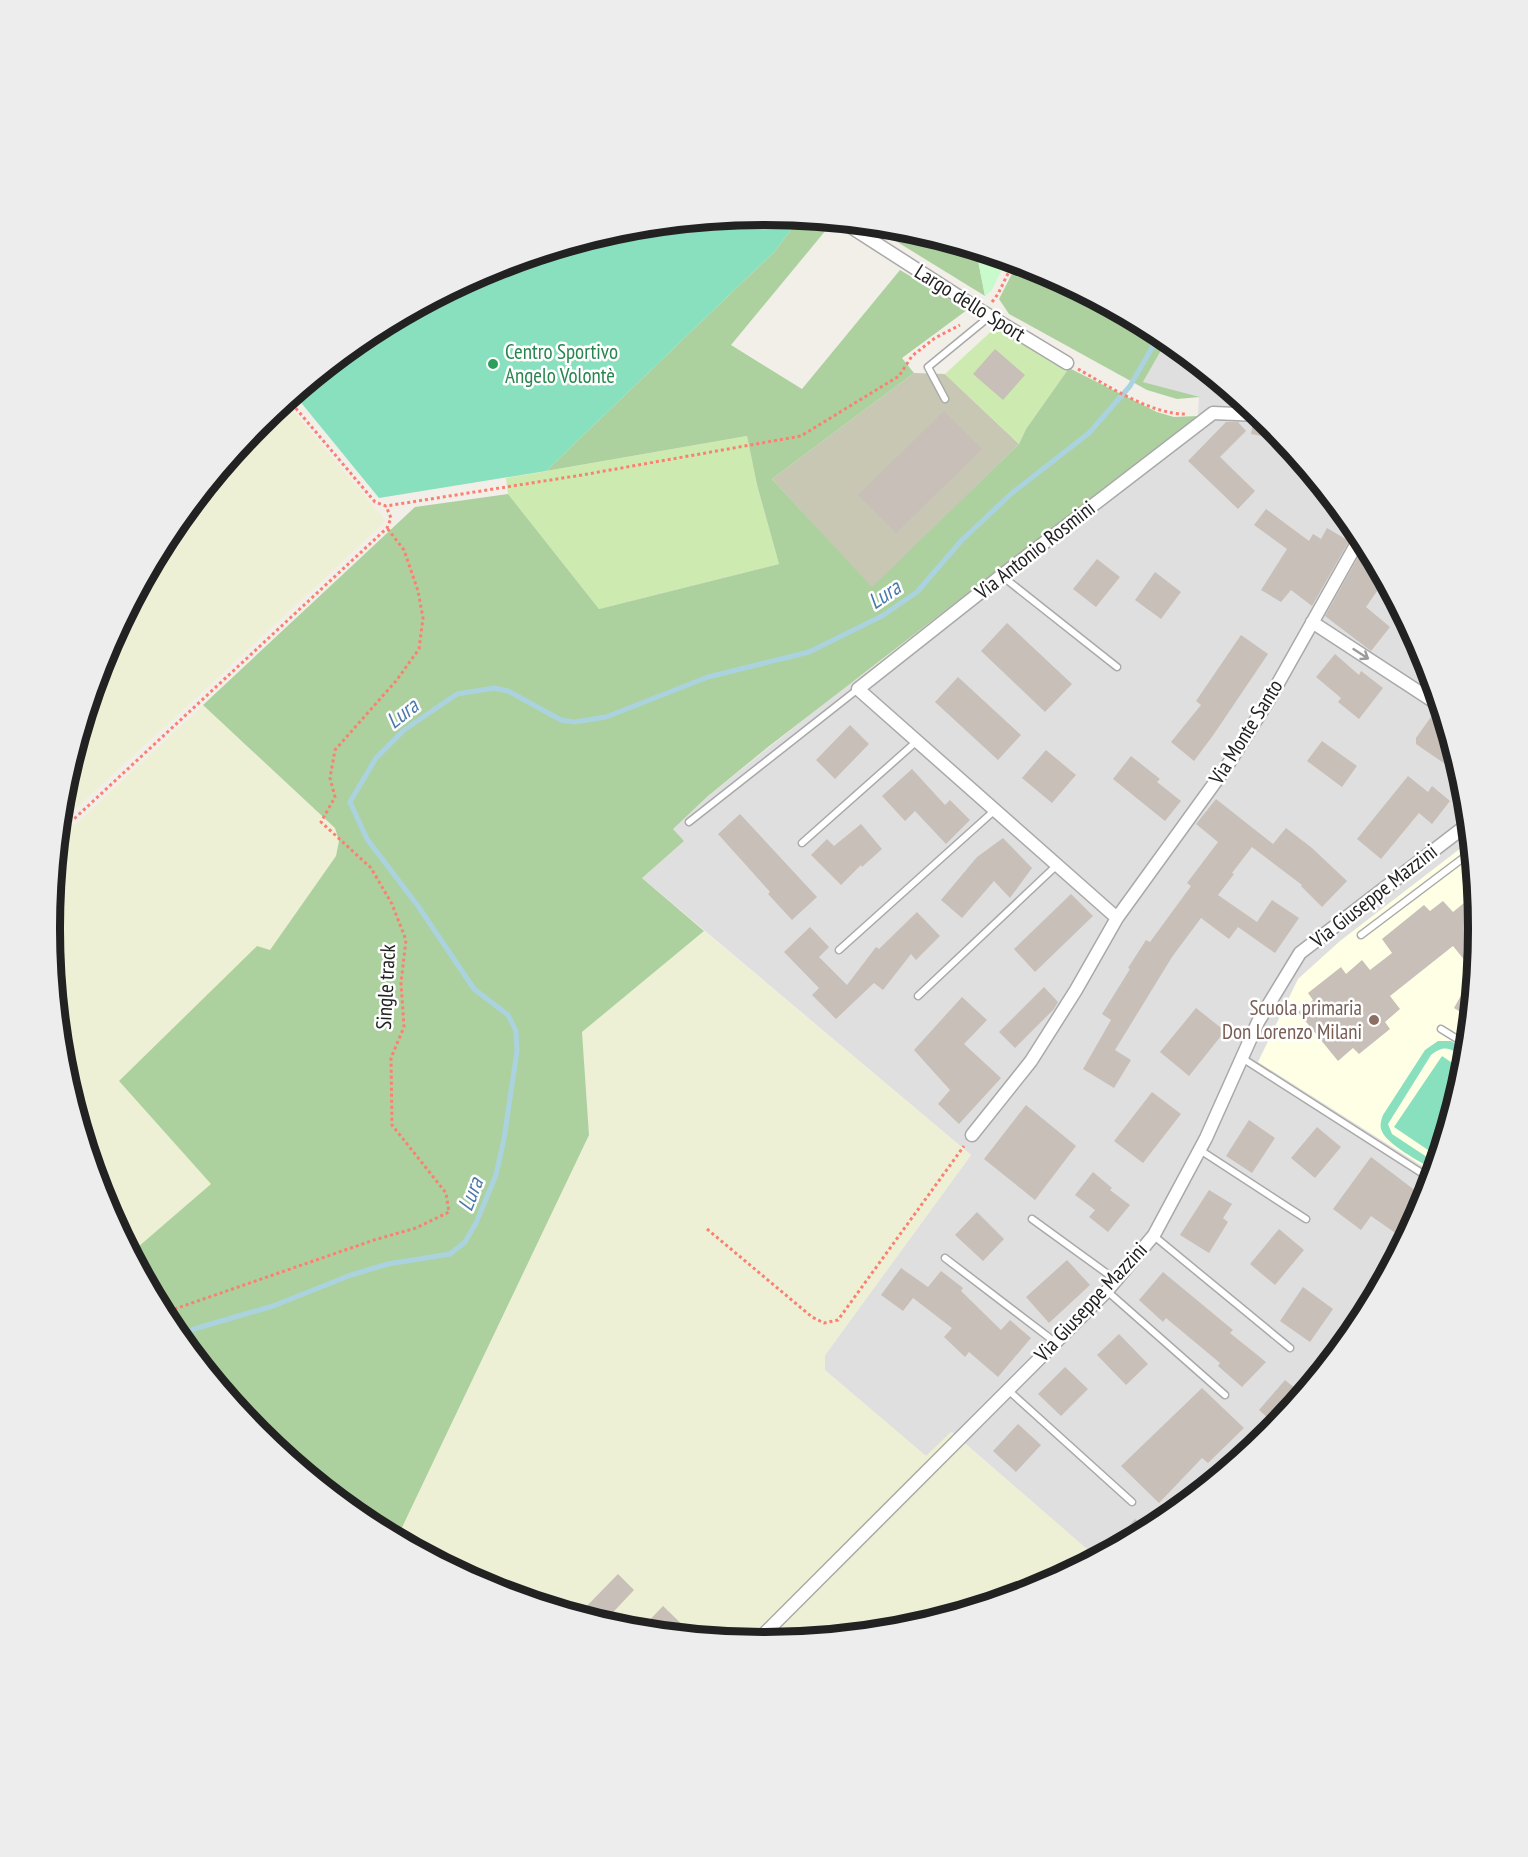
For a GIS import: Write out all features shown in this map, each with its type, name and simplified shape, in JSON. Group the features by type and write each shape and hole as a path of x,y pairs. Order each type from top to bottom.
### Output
{"street":[{"name":"Largo dello Sport","path":"857,231 1067,363"},
{"name":"Via Antonio Rosmini","path":"858,689 1213,414 1245,415"},
{"name":"Via Monte Santo","path":"972,1135 1031,1061 1076,990 1117,918 1229,763 1268,701 1355,546"},
{"path":"1312,622 1430,699"},
{"path":"858,689 1117,918"},
{"name":"Via Giuseppe Mazzini","path":"766,1632 1107,1291 1154,1235 1200,1150 1258,1022 1300,954 1461,830"}],"lane":[{"path":"945,399 928,367 987,314"},
{"path":"1001,576 1117,667"},
{"path":"689,822 858,689"},
{"path":"802,843 917,741"},
{"path":"839,950 995,810"},
{"path":"1361,935 1464,857"},
{"path":"918,996 1057,865"},
{"path":"1441,1029 1459,1040"},
{"path":"1242,1058 1423,1174"},
{"path":"1200,1150 1306,1219"},
{"path":"1032,1219 1117,1280"},
{"path":"1154,1235 1290,1347"},
{"path":"945,1258 1055,1342"},
{"path":"1107,1291 1225,1395"},
{"path":"1007,1389 1132,1502"}],"path":[{"path":"293,405 375,502 386,506 582,476 801,435 899,376 912,356 935,338 987,314 1010,269"},
{"path":"1067,363 1140,402 1177,414 1189,414"},
{"path":"69,821 387,528 391,518 386,506"},
{"name":"Single track","path":"173,1310 374,1240 416,1228 449,1212 446,1193 392,1125 391,1058 404,1027 401,983 406,940 392,904 371,868 321,822 335,797 330,778 335,750 396,681 419,649 423,618 418,591 404,550 387,528"},
{"path":"707,1229 812,1317 824,1323 838,1320 972,1135"}],"shaded area":[{"path":"1162,348 1228,399 1262,431 1323,500 1374,576 1414,659 1431,702 1444,746 1462,837 1468,928 1466,975 1462,1020 1454,1066 1431,1155 1395,1240 1374,1281 1349,1320 1323,1357 1293,1393 1228,1458 1155,1514 1090,1552 952,1432 927,1457 824,1370 825,1355 971,1155 641,877 684,841 672,829 708,796 832,697 1198,416 1199,397 1143,382"},
{"path":"914,373 945,374 1019,444 872,588 772,479"},
{"path":"291,408 386,521 71,813 84,746 97,702 133,617 154,576 205,500 235,464"},
{"path":"203,705 336,828 339,841 336,856 270,950 211,1185 137,1248 97,1155 84,1111 66,1020 60,928 62,882 67,829"},
{"name":"Scuola primaria Don Lorenzo Milani","path":"1463,847 1468,928 1462,1020 1444,1111 1426,1168 1258,1062 1298,979 1340,941"},
{"path":"704,931 971,1155 825,1355 825,1370 926,1456 951,1432 1090,1552 1033,1579 990,1595 946,1609 901,1619 810,1631 718,1631 627,1619 582,1609 495,1579 453,1560 400,1531 589,1135 582,1032"}],"green space":[{"name":"Centro Sportivo Angelo Volontè","path":"718,226 794,226 775,251 546,471 379,498 299,400 373,343 453,297 495,278 582,248 627,238"},
{"path":"794,226 828,228 731,345 802,389 900,270 967,310 902,358 914,373 772,479 872,587 1019,444 1026,429 1069,368 1157,412 1174,417 1198,416 768,747 708,796 673,829 684,841 642,878 704,931 582,1032 589,1135 400,1531 335,1487 300,1458 235,1393 205,1357 179,1320 137,1248 211,1184 119,1081 257,946 270,950 336,856 339,841 335,828 203,705 415,507 508,494 599,609 779,564 757,485 747,436 546,471 775,251"},
{"path":"887,236 946,248 978,258 985,296"},
{"path":"978,258 1003,267 992,290 985,296"},
{"path":"1014,271 1075,297 1162,348 1143,382 1200,397 1177,399 1147,390 1009,314 999,299"},
{"path":"997,326 1069,368 1026,429 1019,444 945,374"},
{"path":"747,436 757,485 779,564 599,609 508,494 506,478"},
{"path":"1438,1041 1451,1041 1458,1045 1456,1053 1449,1049 1441,1049 1431,1055 1388,1124 1392,1134 1430,1159 1427,1166 1389,1141 1381,1129 1383,1115 1425,1050"},
{"path":"1442,1056 1454,1064 1444,1111 1431,1152 1394,1127"}],"building":[{"path":"995,349 1025,375 1003,400 973,374"},
{"path":"944,411 982,449 896,533 858,495"},
{"path":"1226,422 1238,422 1246,431 1220,457 1255,491 1238,509 1188,461"},
{"path":"1253,423 1262,431 1268,437 1251,434"},
{"path":"1266,509 1309,541 1313,534 1321,539 1327,528 1349,541 1312,606 1291,590 1281,602 1261,590 1287,549 1254,525"},
{"path":"1360,554 1380,587 1366,607 1390,627 1371,651 1325,616"},
{"path":"1097,559 1120,577 1096,607 1073,589"},
{"path":"1155,572 1181,592 1161,619 1135,600"},
{"path":"1007,623 1072,684 1045,712 981,651"},
{"path":"1241,635 1268,654 1194,761 1171,742 1201,705 1196,701"},
{"path":"1335,654 1359,675 1361,671 1383,688 1359,719 1338,702 1341,698 1316,677"},
{"path":"958,677 1021,735 998,760 935,702"},
{"path":"1433,714 1435,715 1449,766 1416,744 1416,738"},
{"path":"850,725 869,744 835,779 816,760"},
{"path":"1322,741 1357,766 1342,787 1307,761"},
{"path":"1046,750 1076,775 1052,803 1022,778"},
{"path":"1131,756 1160,779 1157,782 1181,801 1165,821 1113,779"},
{"path":"912,769 945,805 950,800 970,820 946,844 915,811 905,821 882,796"},
{"path":"1408,776 1428,792 1432,786 1450,801 1432,824 1419,813 1381,859 1357,839"},
{"path":"1216,799 1273,844 1286,828 1312,848 1347,881 1322,907 1302,885 1252,847 1218,895 1257,922 1272,900 1299,918 1275,953 1238,927 1229,939 1201,918 1172,957 1115,1050 1131,1060 1114,1088 1083,1069 1111,1020 1102,1014 1146,940 1150,942 1191,886 1187,883 1218,842 1196,824"},
{"path":"740,814 817,897 792,920 718,834"},
{"path":"861,824 882,849 862,867 861,865 841,885 811,855 827,839 834,846"},
{"path":"1003,838 1032,868 1010,898 994,881 962,918 941,900 977,857"},
{"path":"1071,894 1093,916 1035,972 1014,949"},
{"path":"1443,901 1453,912 1467,901 1467,963 1453,946 1390,996 1400,1009 1385,1022 1390,1029 1359,1054 1353,1048 1338,1061 1298,1012 1313,1000 1308,993 1341,967 1346,974 1362,960 1370,970 1392,953 1382,939 1424,905 1430,911"},
{"path":"917,912 940,936 916,960 911,954 883,990 874,983 836,1019 812,995 819,988 784,952 810,927 829,947 819,957 847,985 876,947 879,949"},
{"path":"1044,987 1058,1002 1054,1009 1015,1048 999,1032"},
{"path":"1465,989 1463,1013 1454,1008"},
{"path":"962,997 987,1020 964,1044 1001,1078 959,1124 938,1104 950,1090 914,1050"},
{"path":"1196,1008 1225,1031 1189,1076 1160,1052"},
{"path":"1152,1092 1181,1114 1143,1163 1114,1141"},
{"path":"1026,1105 1076,1146 1035,1200 984,1159"},
{"path":"1249,1120 1275,1138 1252,1173 1226,1156"},
{"path":"1317,1127 1341,1147 1315,1178 1291,1158"},
{"path":"1371,1157 1417,1192 1398,1234 1371,1216 1361,1230 1333,1209"},
{"path":"1093,1172 1112,1188 1110,1190 1130,1205 1108,1232 1089,1217 1095,1210 1075,1195"},
{"path":"1209,1190 1232,1204 1223,1218 1228,1222 1209,1253 1180,1235"},
{"path":"977,1212 1004,1239 983,1261 955,1235"},
{"path":"1279,1229 1304,1250 1275,1285 1250,1264"},
{"path":"1067,1260 1090,1285 1049,1323 1026,1297"},
{"path":"901,1268 928,1287 941,1271 963,1288 961,1291 1001,1330 1010,1320 1031,1338 998,1377 969,1352 965,1357 944,1337 952,1328 913,1298 903,1311 881,1295"},
{"path":"1163,1272 1233,1330 1230,1333 1266,1362 1242,1387 1218,1366 1220,1363 1166,1318 1163,1322 1139,1300"},
{"path":"1303,1287 1333,1309 1310,1342 1280,1321"},
{"path":"1119,1334 1148,1364 1126,1385 1097,1355"},
{"path":"1065,1367 1088,1389 1061,1416 1038,1394"},
{"path":"1285,1380 1296,1389 1269,1419 1259,1410"},
{"path":"1202,1388 1244,1428 1208,1463 1202,1458 1159,1503 1121,1466"},
{"path":"1018,1424 1041,1445 1016,1472 993,1451"},
{"path":"1135,1519 1140,1523 1121,1535"},
{"path":"618,1574 634,1590 610,1615 584,1609"},
{"path":"663,1606 685,1627 672,1626 647,1622"}],"waterway":[{"name":"Lura","path":"188,1332 273,1306 351,1275 388,1264 450,1254 465,1242 476,1223 496,1175 504,1139 517,1051 516,1031 508,1015 474,989 418,906 367,839 350,802 376,758 404,730 457,694 494,688 508,691 561,720 574,722 606,717 708,677 809,652 882,616 917,592 962,540 1012,493 1089,433 1130,386 1155,343"}],"place":[{"name":"Centro Sportivo Angelo Volontè","path":"493,364"},
{"name":"Scuola primaria Don Lorenzo Milani","path":"1374,1020"}]}
